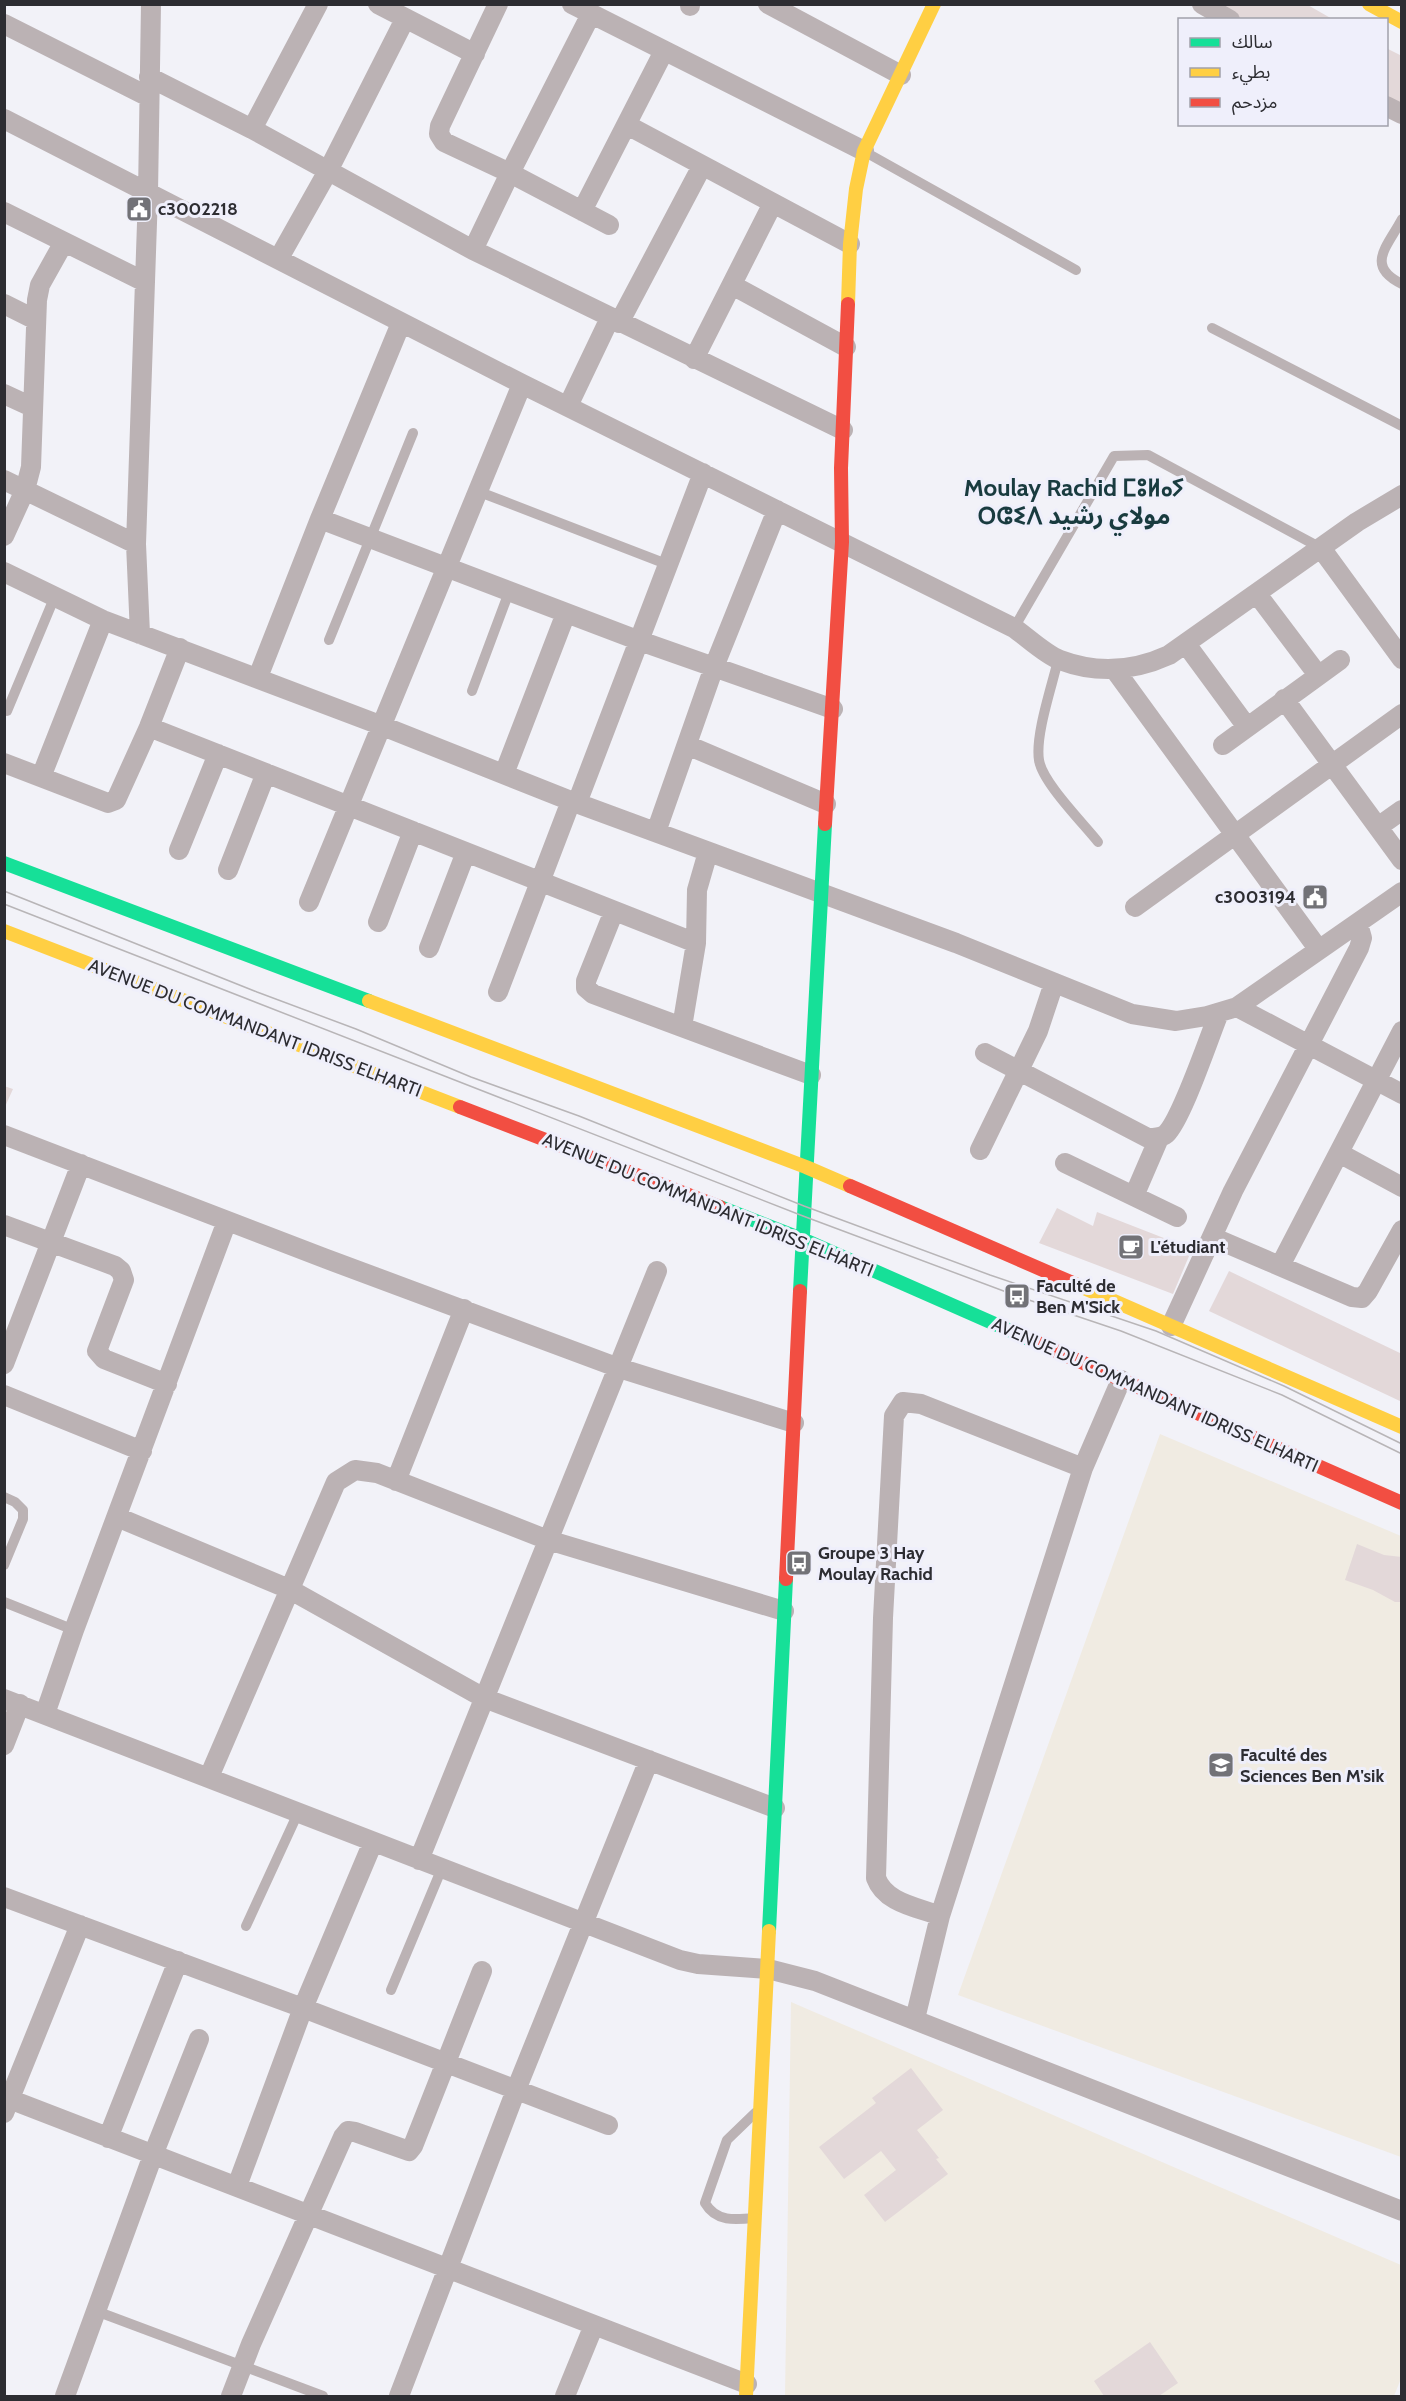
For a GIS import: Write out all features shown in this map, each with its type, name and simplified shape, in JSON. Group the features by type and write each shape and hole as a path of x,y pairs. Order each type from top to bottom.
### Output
{"main road":[{"path":"746,2390 802,1239 820,893 842,542 841,468 850,244 856,189 864,151 934,4"},
{"path":"1369,4 1401,22"},
{"path":"4,863 806,1167 1401,1427"},
{"name":"AVENUE DU COMMANDANT IDRISS ELHARTI","path":"4,931 802,1239 1401,1503"}],"street":[{"path":"140,634 136,544 148,194 151,4"},
{"path":"252,129 318,4"},
{"path":"378,4 405,20 475,54"},
{"path":"498,4 438,134 444,141 609,225"},
{"path":"572,4 601,13 664,51 864,151"},
{"path":"768,4 901,75"},
{"path":"1202,4 1226,18"},
{"path":"473,250 510,173 601,13"},
{"path":"279,258 328,171 405,20"},
{"path":"4,24 149,97"},
{"path":"582,211 664,51"},
{"path":"149,77 252,129 473,250 843,430"},
{"path":"4,119 522,384 1014,628 1058,660 1114,670 1147,665 1169,655 1357,522 1401,495"},
{"path":"627,125 850,244"},
{"path":"568,406 702,166"},
{"path":"694,359 773,203"},
{"path":"4,212 145,282"},
{"path":"4,536 25,490 31,467 36,320 40,285 64,242"},
{"path":"732,285 846,347"},
{"path":"4,304 36,320"},
{"path":"258,677 401,323"},
{"path":"309,902 522,384"},
{"path":"4,394 32,407"},
{"path":"498,992 640,641 704,473"},
{"path":"4,480 136,544"},
{"path":"656,832 714,667 777,510"},
{"path":"320,519 640,641 833,708"},
{"path":"1321,548 1401,659"},
{"path":"4,572 103,620 258,677 574,802 956,943 1132,1014 1176,1021 1228,1010 1383,907 1401,892"},
{"path":"1257,594 1318,675"},
{"path":"504,774 566,613"},
{"path":"41,777 103,620"},
{"path":"1186,644 1247,727"},
{"path":"4,764 108,803 112,802 120,795 180,648"},
{"path":"1223,745 1340,660"},
{"path":"1114,670 1319,950"},
{"path":"1284,699 1401,860"},
{"path":"1135,907 1401,714"},
{"path":"149,727 696,943"},
{"path":"687,745 826,804"},
{"path":"179,850 218,754"},
{"path":"228,870 266,773"},
{"path":"1378,827 1401,810"},
{"path":"378,922 413,831"},
{"path":"429,948 466,852"},
{"path":"682,1027 696,943 697,890 708,852"},
{"path":"1383,907 1401,916"},
{"path":"614,911 586,981 586,988 593,994 811,1075"},
{"path":"1171,1326 1212,1237 1308,1044 1359,948 1362,938 1358,924"},
{"path":"980,1150 1038,1031 1054,983"},
{"path":"1228,1010 1308,1044 1401,1094"},
{"path":"985,1053 1148,1138 1159,1138 1167,1133 1178,1115 1228,1010"},
{"path":"1281,1264 1401,1031"},
{"path":"4,1135 619,1368 794,1423"},
{"path":"1134,1196 1159,1138"},
{"path":"1339,1153 1401,1187"},
{"path":"4,1364 81,1164"},
{"path":"1065,1164 1177,1217"},
{"path":"45,1714 74,1630 227,1221"},
{"path":"4,1225 115,1266 121,1271 124,1280 97,1351 104,1359 167,1384"},
{"path":"1212,1237 1281,1264 1352,1297 1362,1298 1401,1230"},
{"path":"419,1860 657,1271"},
{"path":"396,1481 464,1309"},
{"path":"915,2019 940,1916 1083,1468 1121,1380"},
{"path":"4,1395 142,1451"},
{"path":"940,1916 889,1897 880,1889 876,1878 883,1618 894,1416 903,1402 921,1404 1083,1468"},
{"path":"209,1777 336,1482 355,1470 377,1473 548,1540 784,1611"},
{"path":"117,1517 289,1589 484,1698 775,1808"},
{"path":"4,1745 12,1702 680,1960 698,1964 768,1969 815,1981 1401,2211"},
{"path":"399,2397 516,2090 648,1760"},
{"path":"237,2186 303,2008 373,1842"},
{"path":"4,1897 608,2125"},
{"path":"80,1925 6,2103 237,2186 594,2325 746,2390"},
{"path":"108,2138 177,1961"},
{"path":"231,2397 307,2215 348,2131 409,2151 413,2146 482,1971"},
{"path":"65,2397 153,2155 199,2039"},
{"path":"565,2397 594,2325"}],"lane":[{"path":"864,151 1076,270"},
{"path":"1401,219 1381,259 1381,268 1388,278 1401,285"},
{"path":"1212,328 1401,426"},
{"path":"329,640 413,433"},
{"path":"1014,628 1114,456 1148,455 1321,548"},
{"path":"477,491 669,565"},
{"path":"472,691 509,592"},
{"path":"7,711 55,596"},
{"path":"1058,660 1039,742 1039,761 1046,778 1098,842"},
{"path":"4,1497 15,1502 23,1510 23,1519 4,1565"},
{"path":"4,1602 74,1630"},
{"path":"246,1926 298,1813"},
{"path":"391,1990 442,1868"},
{"path":"755,2218 734,2220 720,2218 705,2203 727,2140 760,2109"},
{"path":"96,2311 323,2397"}],"shaded area":[{"name":"Faculté des Sciences Ben M'sik","path":"1160,1434 1401,1536 1401,2157 958,1995"},
{"path":"791,2002 1401,2265 1402,2376 1394,2396 785,2396"}],"building":[{"path":"1213,4 1306,4 1330,18 1238,18"},
{"path":"1388,49 1402,56 1402,105 1388,98"},
{"path":"4,1086 13,1089 4,1109"},
{"path":"1057,1208 1093,1226 1097,1212 1192,1249 1173,1294 1039,1243"},
{"path":"1229,1271 1402,1354 1402,1402 1209,1311"},
{"path":"1357,1544 1384,1555 1402,1557 1402,1602 1395,1602 1373,1590 1345,1580"},
{"path":"911,2068 943,2110 917,2130 939,2158 936,2159 948,2174 885,2222 864,2195 896,2170 881,2151 844,2179 819,2147 876,2103 872,2098"},
{"path":"1150,2342 1178,2383 1159,2396 1104,2396 1094,2381"}],"tram line":[{"path":"4,891 356,1029 471,1077 579,1116 804,1206 990,1275 1156,1331 1284,1386 1402,1444"},
{"path":"4,904 803,1216 1017,1296 1121,1331 1282,1395 1402,1454"}],"traffic: fast":[{"path":"800,1291 825,824"},
{"path":"4,863 369,1001"},
{"path":"720,1207 802,1239 1038,1343"},
{"path":"769,1931 786,1579"}],"traffic: slow":[{"path":"848,304 850,244 856,189 864,151 934,4"},
{"path":"1369,4 1402,22"},
{"path":"4,931 460,1107"},
{"path":"369,1001 806,1167 850,1186"},
{"path":"1075,1284 1402,1427"},
{"path":"746,2396 769,1931"}],"traffic: jam":[{"path":"825,824 842,542 841,468 848,304"},
{"path":"460,1107 720,1207"},
{"path":"850,1186 1075,1284"},
{"path":"786,1579 800,1291"},
{"path":"1038,1343 1402,1503"}],"place":[{"name":"c3002218","path":"139,209"},
{"name":"c3003194","path":"1315,897"},
{"name":"L'étudiant","path":"1131,1247"},
{"name":"Faculté de Ben M'Sick","path":"1017,1296"},
{"name":"Groupe 3 Hay Moulay Rachid","path":"799,1563"},
{"name":"Faculté des Sciences Ben M'sik","path":"1221,1765"}],"district":[{"name":"Moulay Rachid ⵎⵓⵍⴰⵢ ⵔⵛⵉⴷ مولاي رشيد","path":"1074,501"}]}
